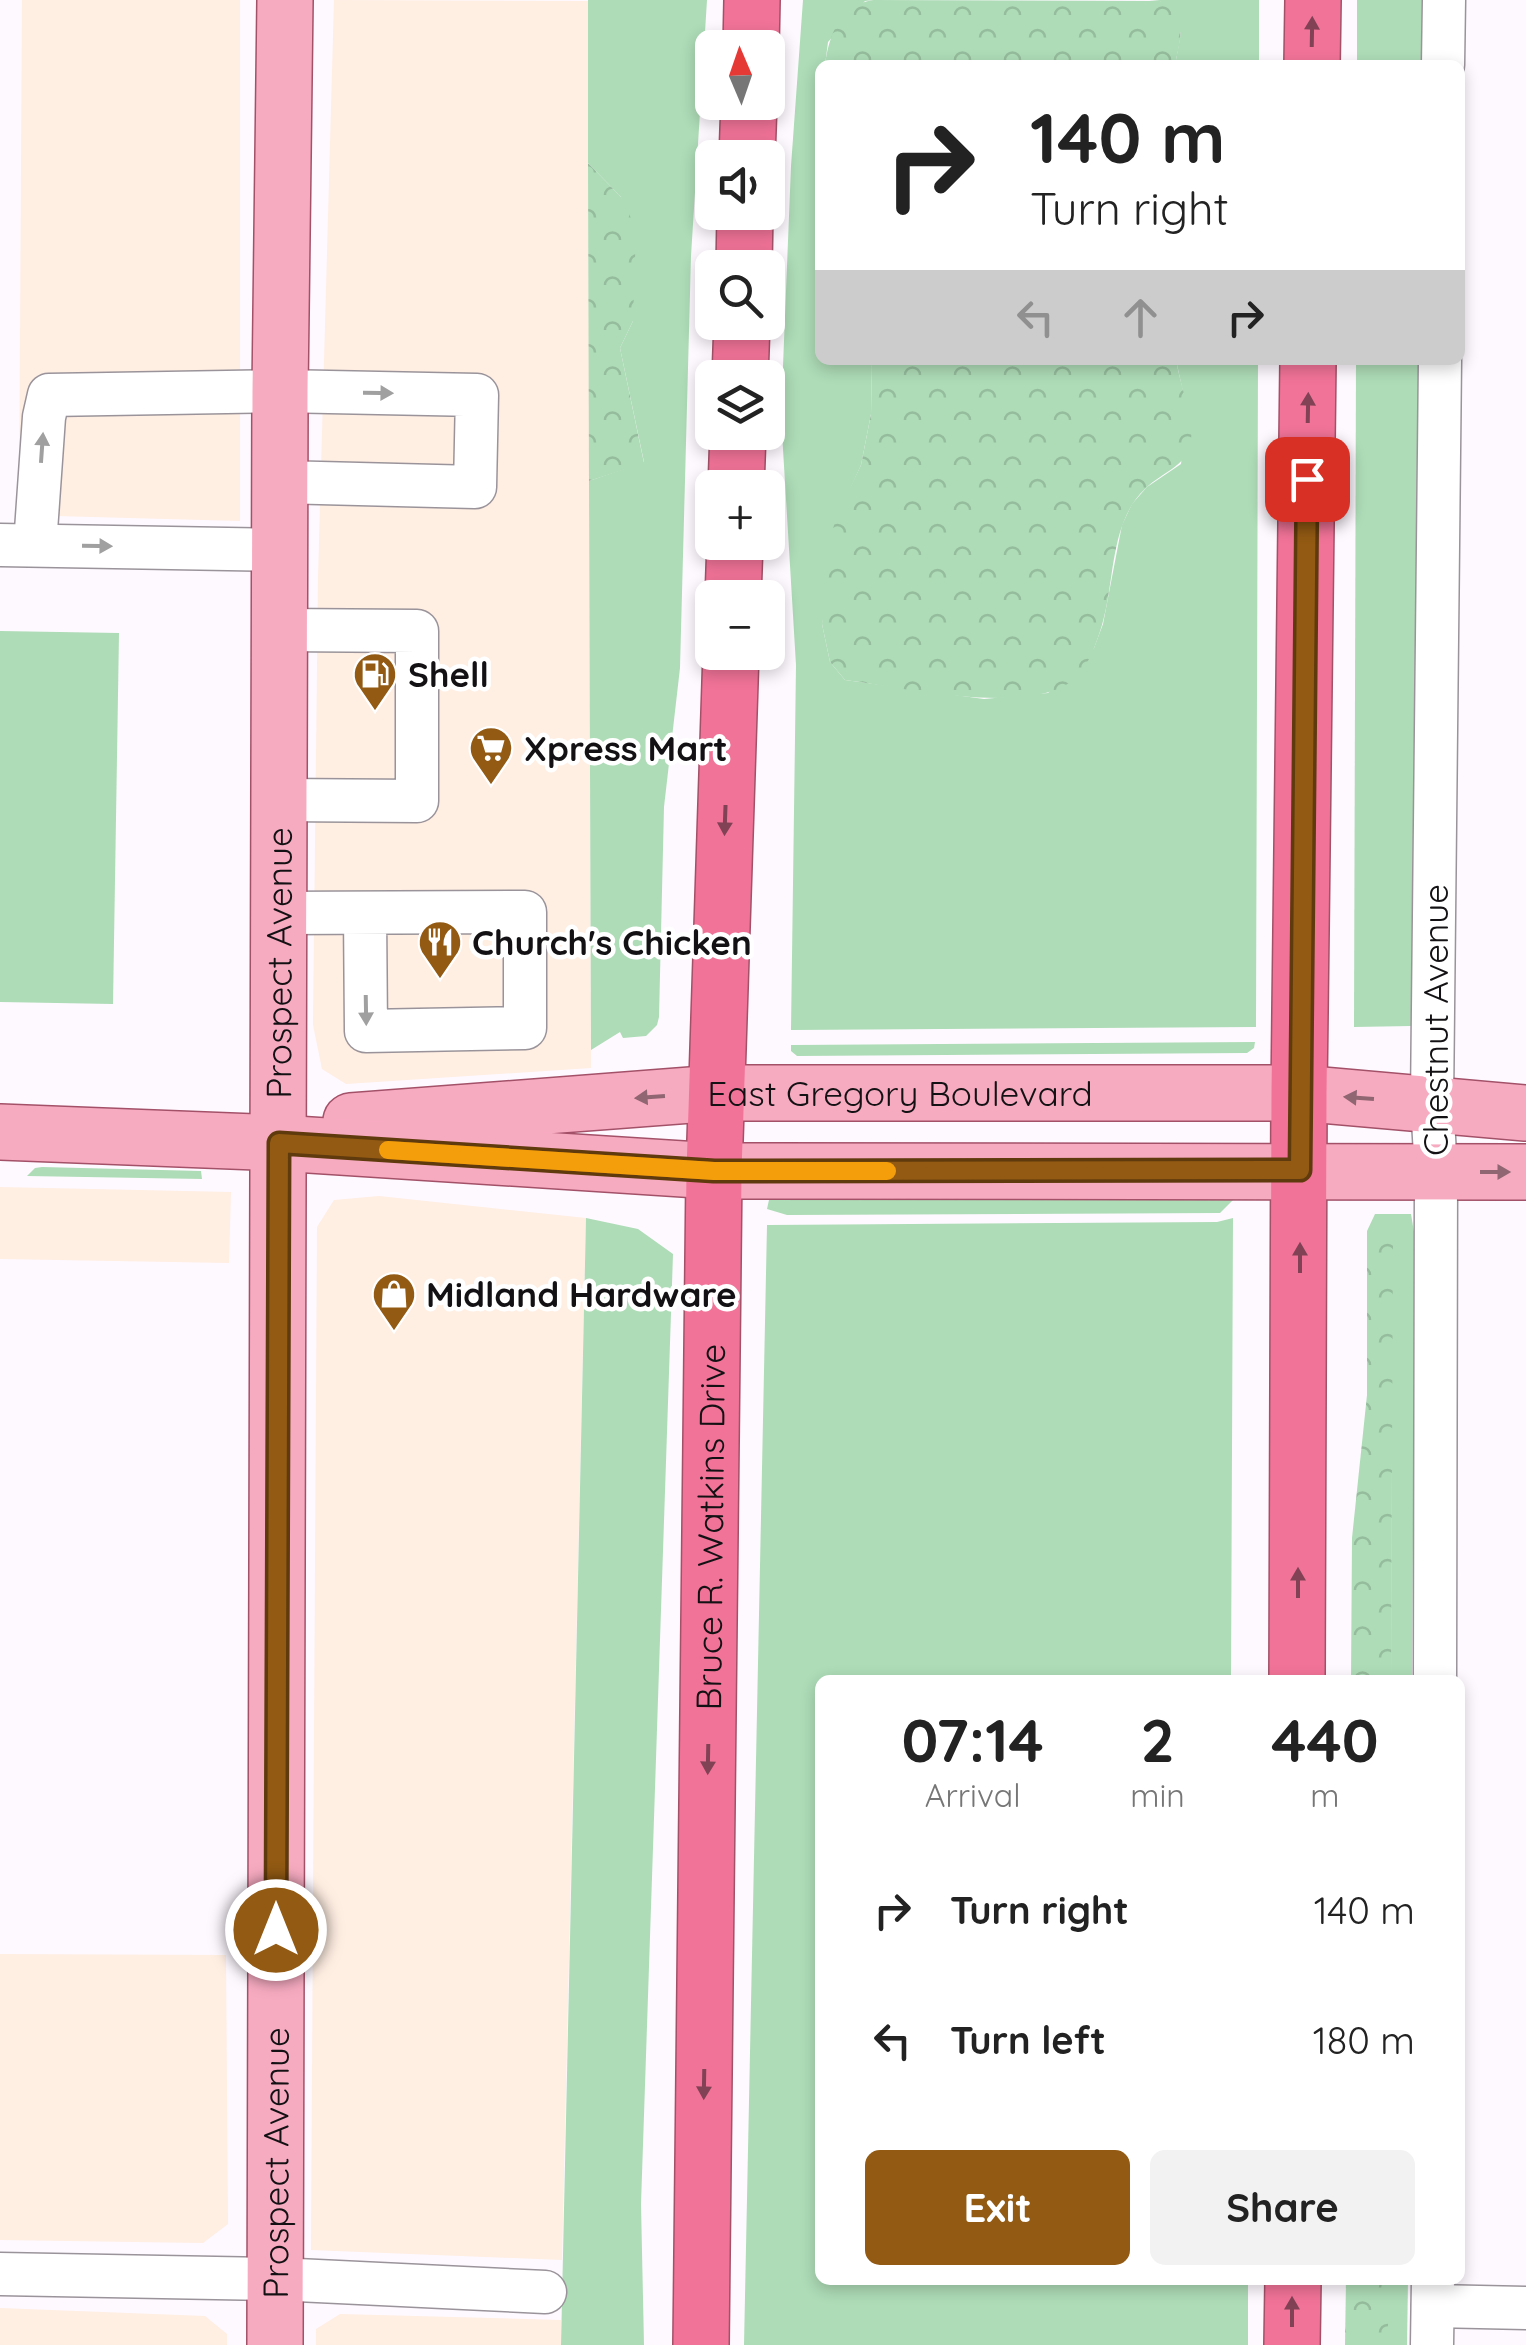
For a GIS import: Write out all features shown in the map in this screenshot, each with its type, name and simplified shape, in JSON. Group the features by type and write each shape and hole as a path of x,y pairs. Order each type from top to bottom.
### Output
{"highway":[{"path":"751,30 752,0"},
{"path":"1312,60 1313,0"},
{"path":"1297,1675 1308,365"},
{"name":"Bruce R. Watkins Drive","path":"702,2345 714,1171 730,670"},
{"path":"1292,2285 1292,2345"}],"main road":[{"name":"Prospect Avenue","path":"276,2345 280,391 285,0"},
{"name":"East Gregory Boulevard","path":"279,1143 359,1119 717,1092 1299,1093 1526,1113"},
{"name":"East Gregory Boulevard","path":"0,1132 279,1143 714,1171 1526,1172"}],"street":[{"path":"1443,60 1444,0"},
{"name":"Chestnut Avenue","path":"1435,1675 1436,1172 1432,1103 1440,365"},
{"path":"282,482 475,487 477,395 280,391 49,395 17,545 282,550"},
{"path":"281,800 417,800 417,631 282,630"},
{"path":"280,913 524,912 525,1028 366,1032 365,913"},
{"path":"0,2274 276,2279 546,2292"},
{"path":"1433,2310 1526,2308"}],"shaded area":[{"path":"22,0 240,0 240,521 19,515"},
{"path":"334,0 588,1 591,1068 346,1084 322,1069 313,1025 318,579"},
{"path":"0,1187 231,1192 229,1263 0,1259"},
{"path":"379,1196 586,1218 562,2260 311,2250 317,1227 334,1200"},
{"path":"0,1954 226,1955 228,2224 203,2243 0,2240"},
{"path":"0,2308 205,2316 227,2334 227,2345 0,2345"},
{"path":"340,2314 561,2320 561,2345 316,2345 316,2329"}],"green space":[{"path":"588,0 707,0 705,30 695,30 695,120 700,120 698,140 695,140 680,668 664,807 659,1017 646,1036 623,1038 620,1032 591,1050 589,481 644,462 620,348 633,321 621,197 588,163"},
{"path":"803,0 874,0 865,1 828,42 826,60 815,60 815,365 872,365 871,414 822,624 830,662 845,680 984,699 1048,693 1094,648 1103,624 1122,525 1132,504 1147,487 1181,464 1187,410 1177,365 1258,365 1256,1027 791,1030 796,665 783,450 785,316"},
{"path":"1149,0 1259,0 1259,60 1176,60 1181,33 1160,1"},
{"path":"1357,0 1422,0 1422,60 1357,60"},
{"path":"1160,1 1176,12 1181,28 1176,60 826,60 838,23 862,3"},
{"path":"588,163 621,197 636,229 633,321 620,348 644,463 589,481"},
{"path":"872,365 1177,365 1191,427 1188,450 1177,465 1141,492 1128,512 1116,546 1097,641 1086,665 1069,683 1022,697 960,696 845,680 830,662 822,624 828,544 861,465 871,414"},
{"path":"1356,365 1420,365 1416,1000 1411,1026 1354,1027"},
{"path":"0,631 119,633 113,1004 0,1002"},
{"path":"1255,1042 1247,1053 797,1056 791,1051 791,1045"},
{"path":"42,1167 201,1171 202,1179 27,1176"},
{"path":"773,1199 1233,1200 1220,1213 787,1215 767,1209"},
{"path":"1375,1214 1411,1214 1415,1238 1412,1675 1391,1675 1392,1231 1367,1231"},
{"path":"586,1218 638,1229 673,1254 641,2204 644,2345 561,2345"},
{"path":"1233,1218 1231,1675 815,1675 815,2285 1248,2285 1248,2345 744,2345 767,1225 1217,1222"},
{"path":"1367,1231 1393,1231 1391,1675 1351,1675 1352,1538 1367,1395"},
{"path":"1346,2285 1388,2285 1388,2345 1345,2345"},
{"path":"1388,2285 1408,2285 1407,2345 1388,2345"}],"slow traffic":[{"path":"388,1150 714,1171 887,1171"}],"place":[{"name":"Shell","path":"375,712"},
{"name":"Xpress Mart","path":"491,786"},
{"name":"Church's Chicken","path":"440,980"},
{"name":"Midland Hardware","path":"394,1332"}],"route":[{"path":"276,1930 279,1143 714,1171 1300,1170 1307,479"}]}
